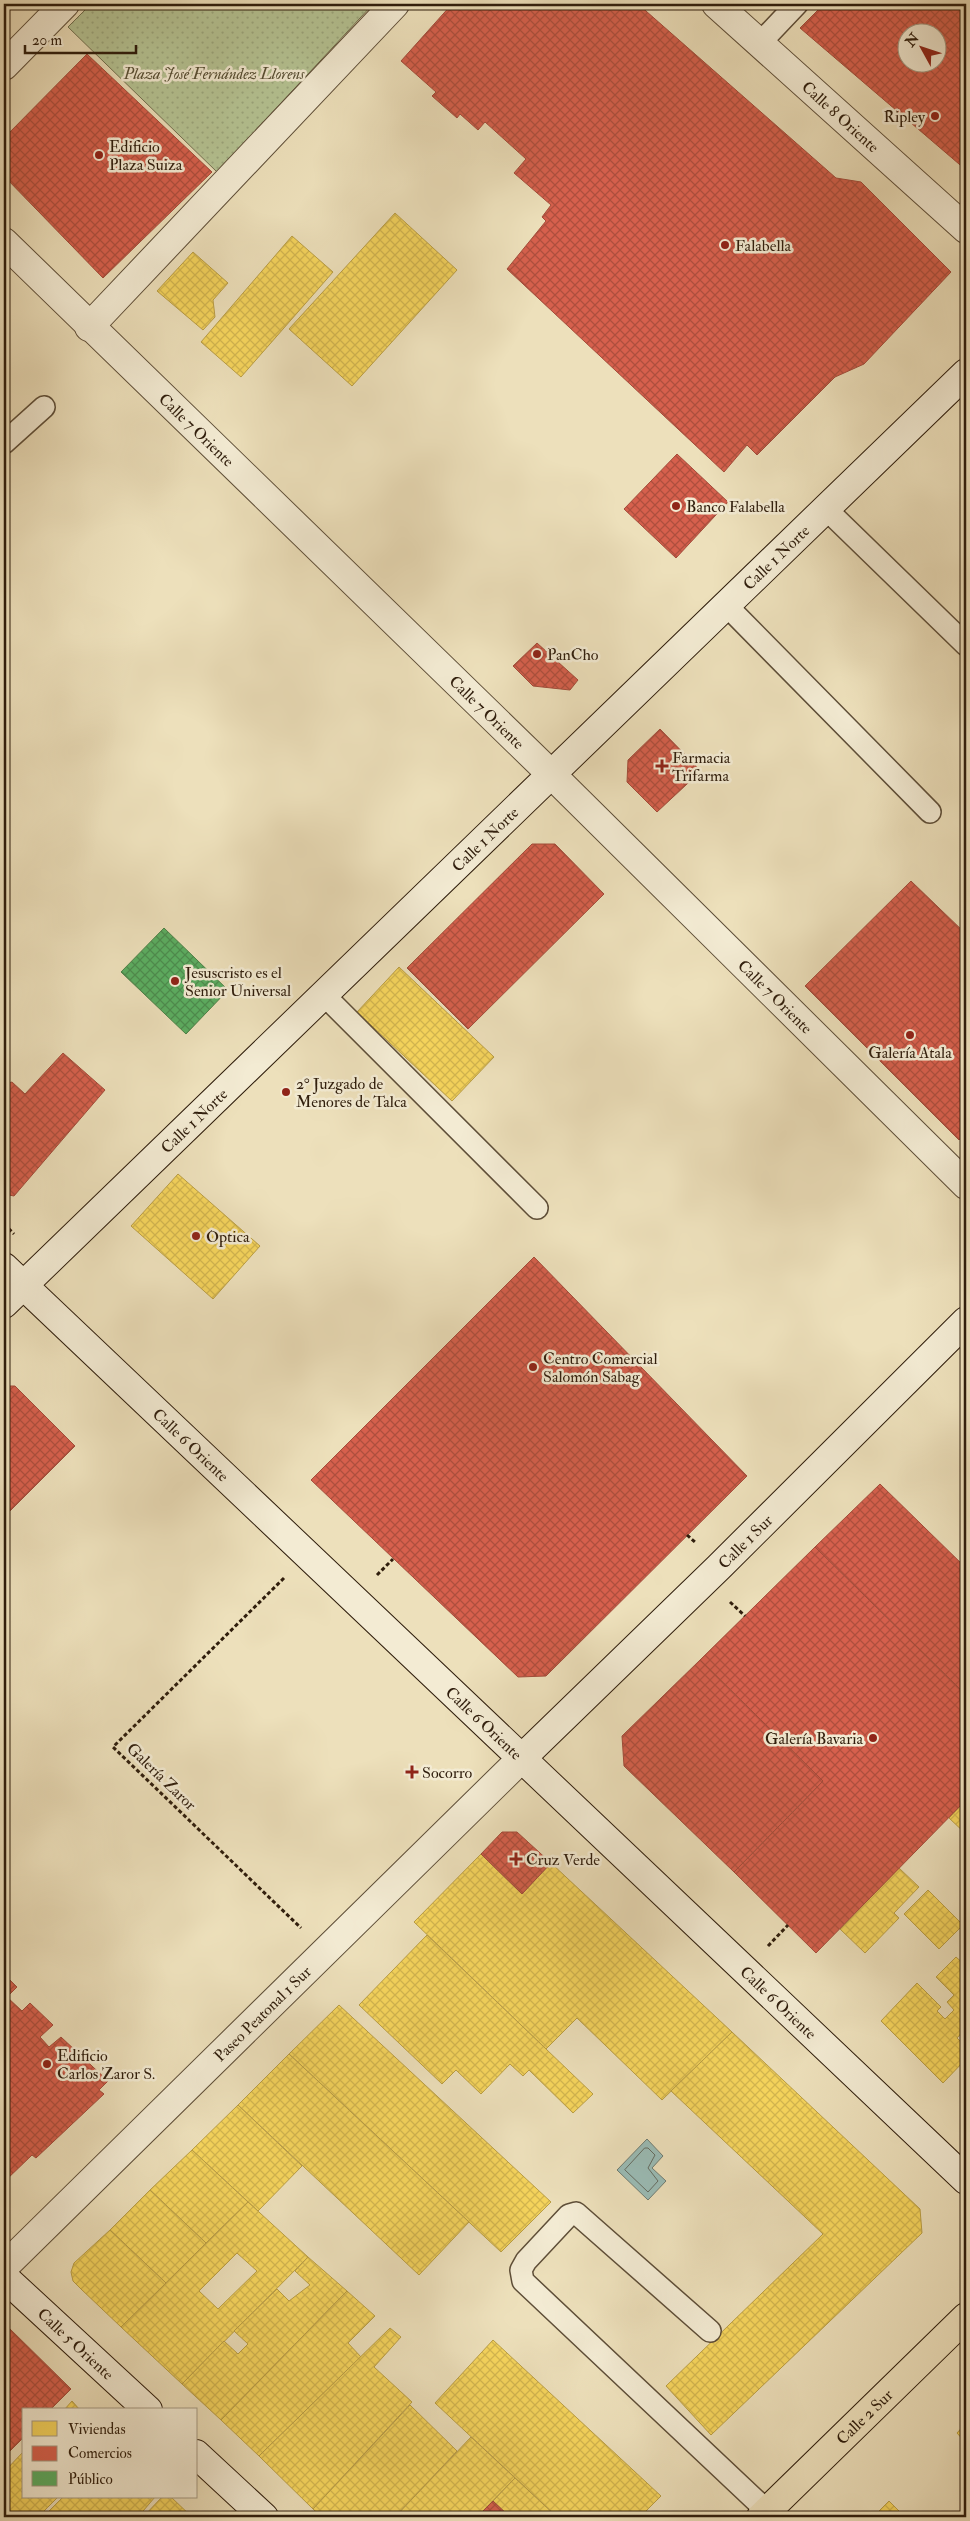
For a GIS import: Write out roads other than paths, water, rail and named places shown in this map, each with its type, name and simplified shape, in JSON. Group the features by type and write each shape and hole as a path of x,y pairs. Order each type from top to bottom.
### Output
{"main road":[{"path":"4,66 65,4"},
{"path":"90,328 395,4"},
{"name":"Calle 8 Oriente","path":"716,4 966,229"},
{"name":"Calle 7 Oriente","path":"4,242 90,328 551,774 966,1185"},
{"name":"Calle 1 Norte","path":"4,1304 966,373"},
{"name":"Calle 6 Oriente","path":"4,1267 966,2180"},
{"name":"Calle 1 Sur","path":"522,1758 726,1560 966,1322"},
{"name":"Paseo Peatonal 1 Sur","path":"4,2267 522,1758"},
{"name":"Calle 5 Oriente","path":"4,2277 146,2408"},
{"name":"Calle 2 Sur","path":"764,2514 966,2316"},
{"path":"198,2456 264,2517"}],"lane":[{"path":"760,43 797,4"},
{"path":"4,443 44,407"},
{"path":"826,509 966,645"},
{"path":"726,605 930,812"},
{"path":"323,994 536,1208"},
{"path":"710,2331 576,2213 569,2215 526,2261 521,2270 523,2281 764,2514"}],"water":[{"path":"647,2139 663,2156 652,2168 666,2181 648,2200 617,2170"}],"place":[{"name":"Ripley","path":"935,116"},
{"name":"Edificio Plaza Suiza","path":"99,155"},
{"name":"Falabella","path":"725,245"},
{"name":"Banco Falabella","path":"676,506"},
{"name":"PanCho","path":"537,654"},
{"name":"Farmacia Trifarma","path":"662,766"},
{"name":"Jesuscristo es el Senior Universal","path":"175,981"},
{"name":"Galería Atala","path":"910,1035"},
{"name":"2° Juzgado de Menores de Talca","path":"286,1092"},
{"name":"Optica","path":"196,1236"},
{"name":"Centro Comercial Salomón Sabag","path":"533,1367"},
{"name":"Galería Bavaria","path":"873,1738"},
{"name":"Socorro","path":"412,1772"},
{"name":"Cruz Verde","path":"516,1859"},
{"name":"Edificio Carlos Zaror S.","path":"47,2064"}],"park label":[{"name":"Plaza José Fernández Llorens","path":"214,73"}]}
